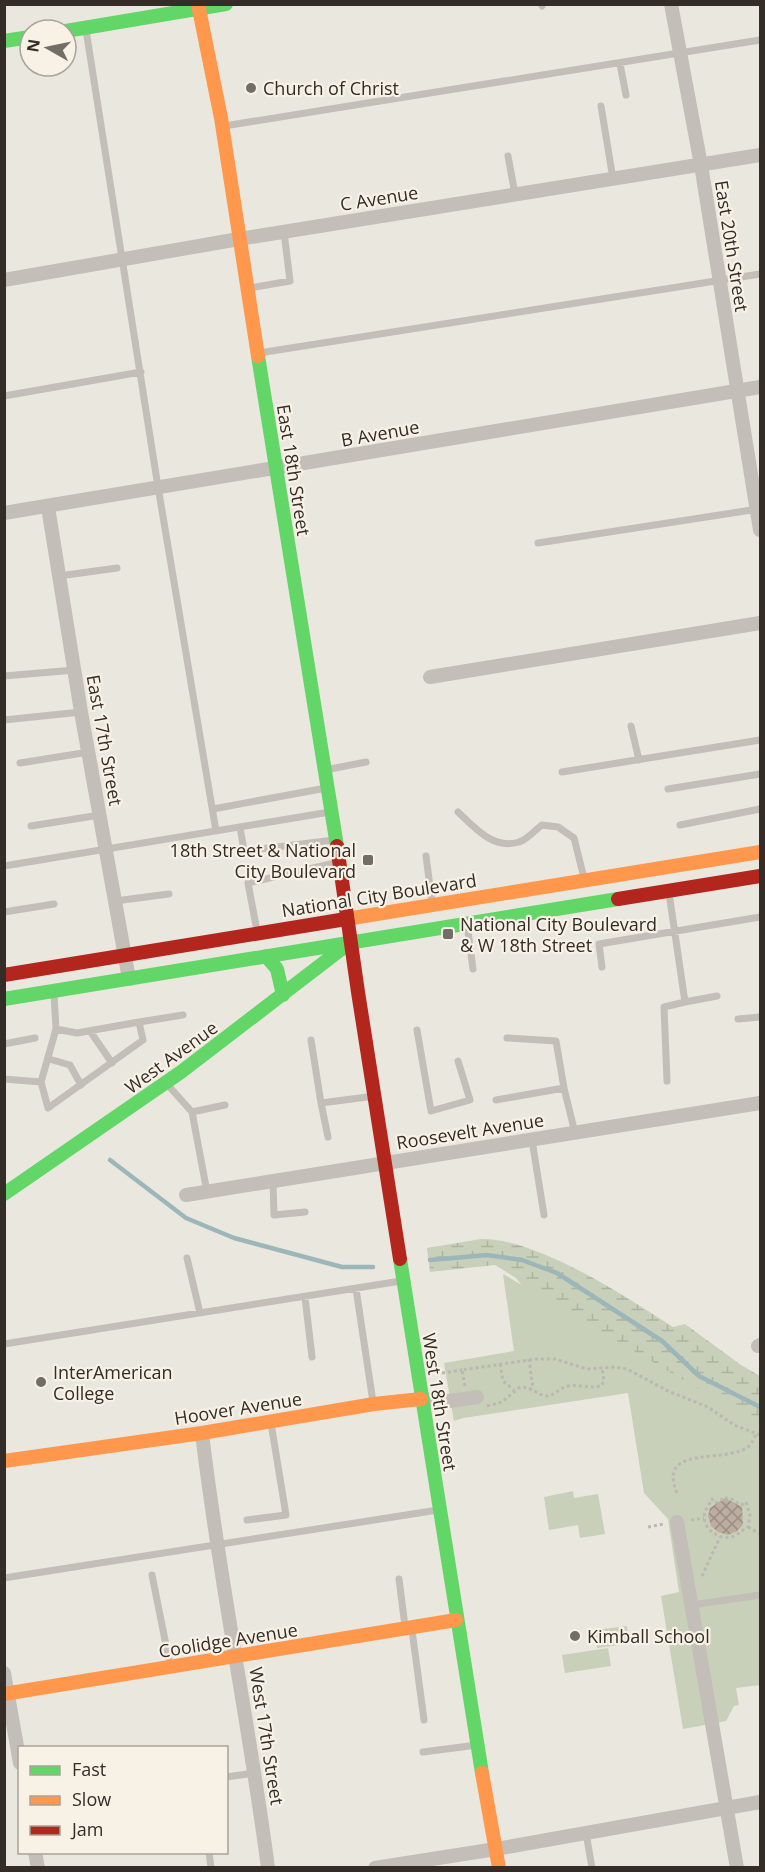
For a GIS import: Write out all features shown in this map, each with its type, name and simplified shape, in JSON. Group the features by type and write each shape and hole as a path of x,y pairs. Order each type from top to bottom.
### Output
{"main road":[{"path":"78,28 226,4"},
{"name":"East 18th Street","path":"199,7 222,126 352,941"},
{"name":"National City Boulevard","path":"4,975 760,852"},
{"path":"4,999 760,876"},
{"name":"West Avenue","path":"6,1191 87,1140 166,1083 352,941"},
{"name":"West 18th Street","path":"352,941 456,1620 499,1868"},
{"path":"266,956 277,969 283,995"},
{"name":"Hoover Avenue","path":"4,1461 202,1433 374,1404 421,1399"},
{"name":"Coolidge Avenue","path":"6,1694 456,1620"}],"street":[{"name":"East 20th Street","path":"671,4 701,165 759,508 760,530"},
{"name":"C Avenue","path":"4,280 239,239 760,154"},
{"name":"B Avenue","path":"4,513 760,387"},
{"name":"East 17th Street","path":"48,507 81,712 129,979"},
{"path":"430,677 760,623"},
{"name":"Roosevelt Avenue","path":"186,1195 760,1103"},
{"name":"Hoover Avenue","path":"421,1399 476,1401"},
{"name":"West 17th Street","path":"202,1433 217,1546 255,1773 268,1868"},
{"path":"677,1522 737,1868"},
{"path":"4,1673 18,1753"},
{"path":"375,1868 760,1802"}],"lane":[{"path":"85,27 158,487 216,831"},
{"path":"222,126 680,55 760,40"},
{"path":"620,64 626,95"},
{"path":"601,106 613,179"},
{"path":"508,156 516,195"},
{"path":"247,288 290,281 284,232"},
{"path":"257,353 760,274"},
{"path":"4,396 141,372"},
{"path":"538,543 759,508"},
{"path":"59,576 117,568"},
{"path":"4,676 75,670"},
{"path":"4,720 81,712"},
{"path":"631,726 639,760"},
{"path":"562,772 760,740"},
{"path":"20,763 88,752"},
{"path":"326,770 366,762"},
{"path":"668,789 760,774"},
{"path":"213,809 328,788"},
{"path":"680,825 760,809"},
{"path":"4,866 333,812"},
{"path":"458,812 480,833 499,844 520,842 542,825 558,827 574,838 584,880"},
{"path":"31,826 100,815"},
{"path":"240,827 244,851 337,840"},
{"path":"426,856 432,905"},
{"path":"257,933 248,883 340,862"},
{"path":"669,891 685,1002"},
{"path":"115,901 169,894"},
{"path":"4,912 54,904"},
{"path":"602,968 599,944 760,917"},
{"path":"467,922 473,969"},
{"path":"54,991 56,1029 41,1082 48,1108 143,1040 139,1022"},
{"path":"667,1081 663,1007 717,996"},
{"path":"56,1029 77,1033 183,1015"},
{"path":"738,1019 760,1017"},
{"path":"417,1030 431,1111 470,1100 458,1061"},
{"path":"90,1031 112,1063"},
{"path":"4,1044 35,1038"},
{"path":"507,1038 556,1041 575,1133"},
{"path":"311,1040 328,1137"},
{"path":"49,1059 70,1065 81,1085"},
{"path":"4,1079 41,1082"},
{"path":"166,1083 192,1112 207,1192"},
{"path":"496,1100 564,1088"},
{"path":"321,1103 375,1096"},
{"path":"192,1112 225,1105"},
{"path":"532,1140 544,1215"},
{"path":"273,1181 274,1215 305,1212"},
{"path":"187,1258 200,1313"},
{"path":"4,1344 404,1281"},
{"path":"356,1289 374,1404"},
{"path":"305,1297 312,1356"},
{"path":"248,1520 285,1515 270,1421"},
{"path":"4,1578 439,1510"},
{"path":"152,1575 171,1667"},
{"path":"399,1580 424,1720"},
{"path":"692,1605 760,1594"},
{"path":"423,1752 477,1745"},
{"path":"228,1777 255,1773"},
{"path":"586,1833 592,1868"}],"path":[{"path":"529,1359 533,1389"},
{"path":"442,1373 529,1359 555,1359 587,1369 627,1368 670,1392 708,1407 735,1425 758,1434 749,1445 730,1454 691,1458 678,1465 673,1475 673,1484 677,1493"},
{"path":"500,1364 502,1381 514,1390"},
{"path":"462,1370 476,1401 502,1402 520,1387 533,1389 548,1396 567,1386 586,1388 601,1386 604,1381 602,1368"},
{"path":"724,1498 730,1498 741,1505 746,1502 750,1515 748,1527 729,1538 720,1537 707,1527 704,1513 712,1499 715,1503 724,1498"},
{"path":"748,1527 760,1534"},
{"path":"700,1579 720,1537"}],"green space":[{"path":"481,1239 503,1241 554,1258 606,1285 673,1327 685,1324 760,1376 760,1463 641,1386 529,1295 516,1278 495,1265 430,1272 427,1248"},
{"path":"503,1274 760,1425 760,1685 736,1688 739,1705 734,1706 726,1721 683,1729 661,1596 679,1592 668,1519 644,1493 628,1393 454,1421 444,1363 514,1351"},
{"path":"573,1491 574,1498 598,1494 605,1534 580,1538 578,1525 549,1530 544,1497"},
{"path":"627,1626 629,1644 597,1648 595,1630"},
{"path":"608,1648 611,1666 565,1673 562,1655"}],"building":[{"path":"725,1498 742,1507 743,1524 737,1531 728,1535 718,1532 711,1526 708,1516 710,1508"}],"waterway":[{"path":"110,1160 186,1218 234,1238 342,1267 373,1267"},
{"path":"430,1260 487,1255 522,1260 557,1273 662,1341 699,1376 760,1407"}],"traffic: fast":[{"path":"78,29 226,4"},
{"path":"4,41 18,39"},
{"path":"258,356 337,846"},
{"path":"4,999 618,899"},
{"path":"4,1194 181,1072 352,941"},
{"path":"266,956 277,969 283,995"},
{"path":"400,1259 482,1773"}],"traffic: slow":[{"path":"198,4 221,118 258,356"},
{"path":"340,920 760,852"},
{"path":"4,1461 202,1433 374,1404 421,1399"},
{"path":"4,1694 456,1620"},
{"path":"482,1773 499,1868"}],"traffic: jam":[{"path":"337,846 400,1259"},
{"path":"618,899 760,876"},
{"path":"4,975 340,920"}],"place":[{"name":"Church of Christ","path":"251,88"},
{"name":"18th Street & National City Boulevard","path":"368,860"},
{"name":"National City Boulevard & W 18th Street","path":"448,934"},
{"name":"InterAmerican College","path":"41,1382"},
{"name":"Kimball School","path":"575,1636"}]}
